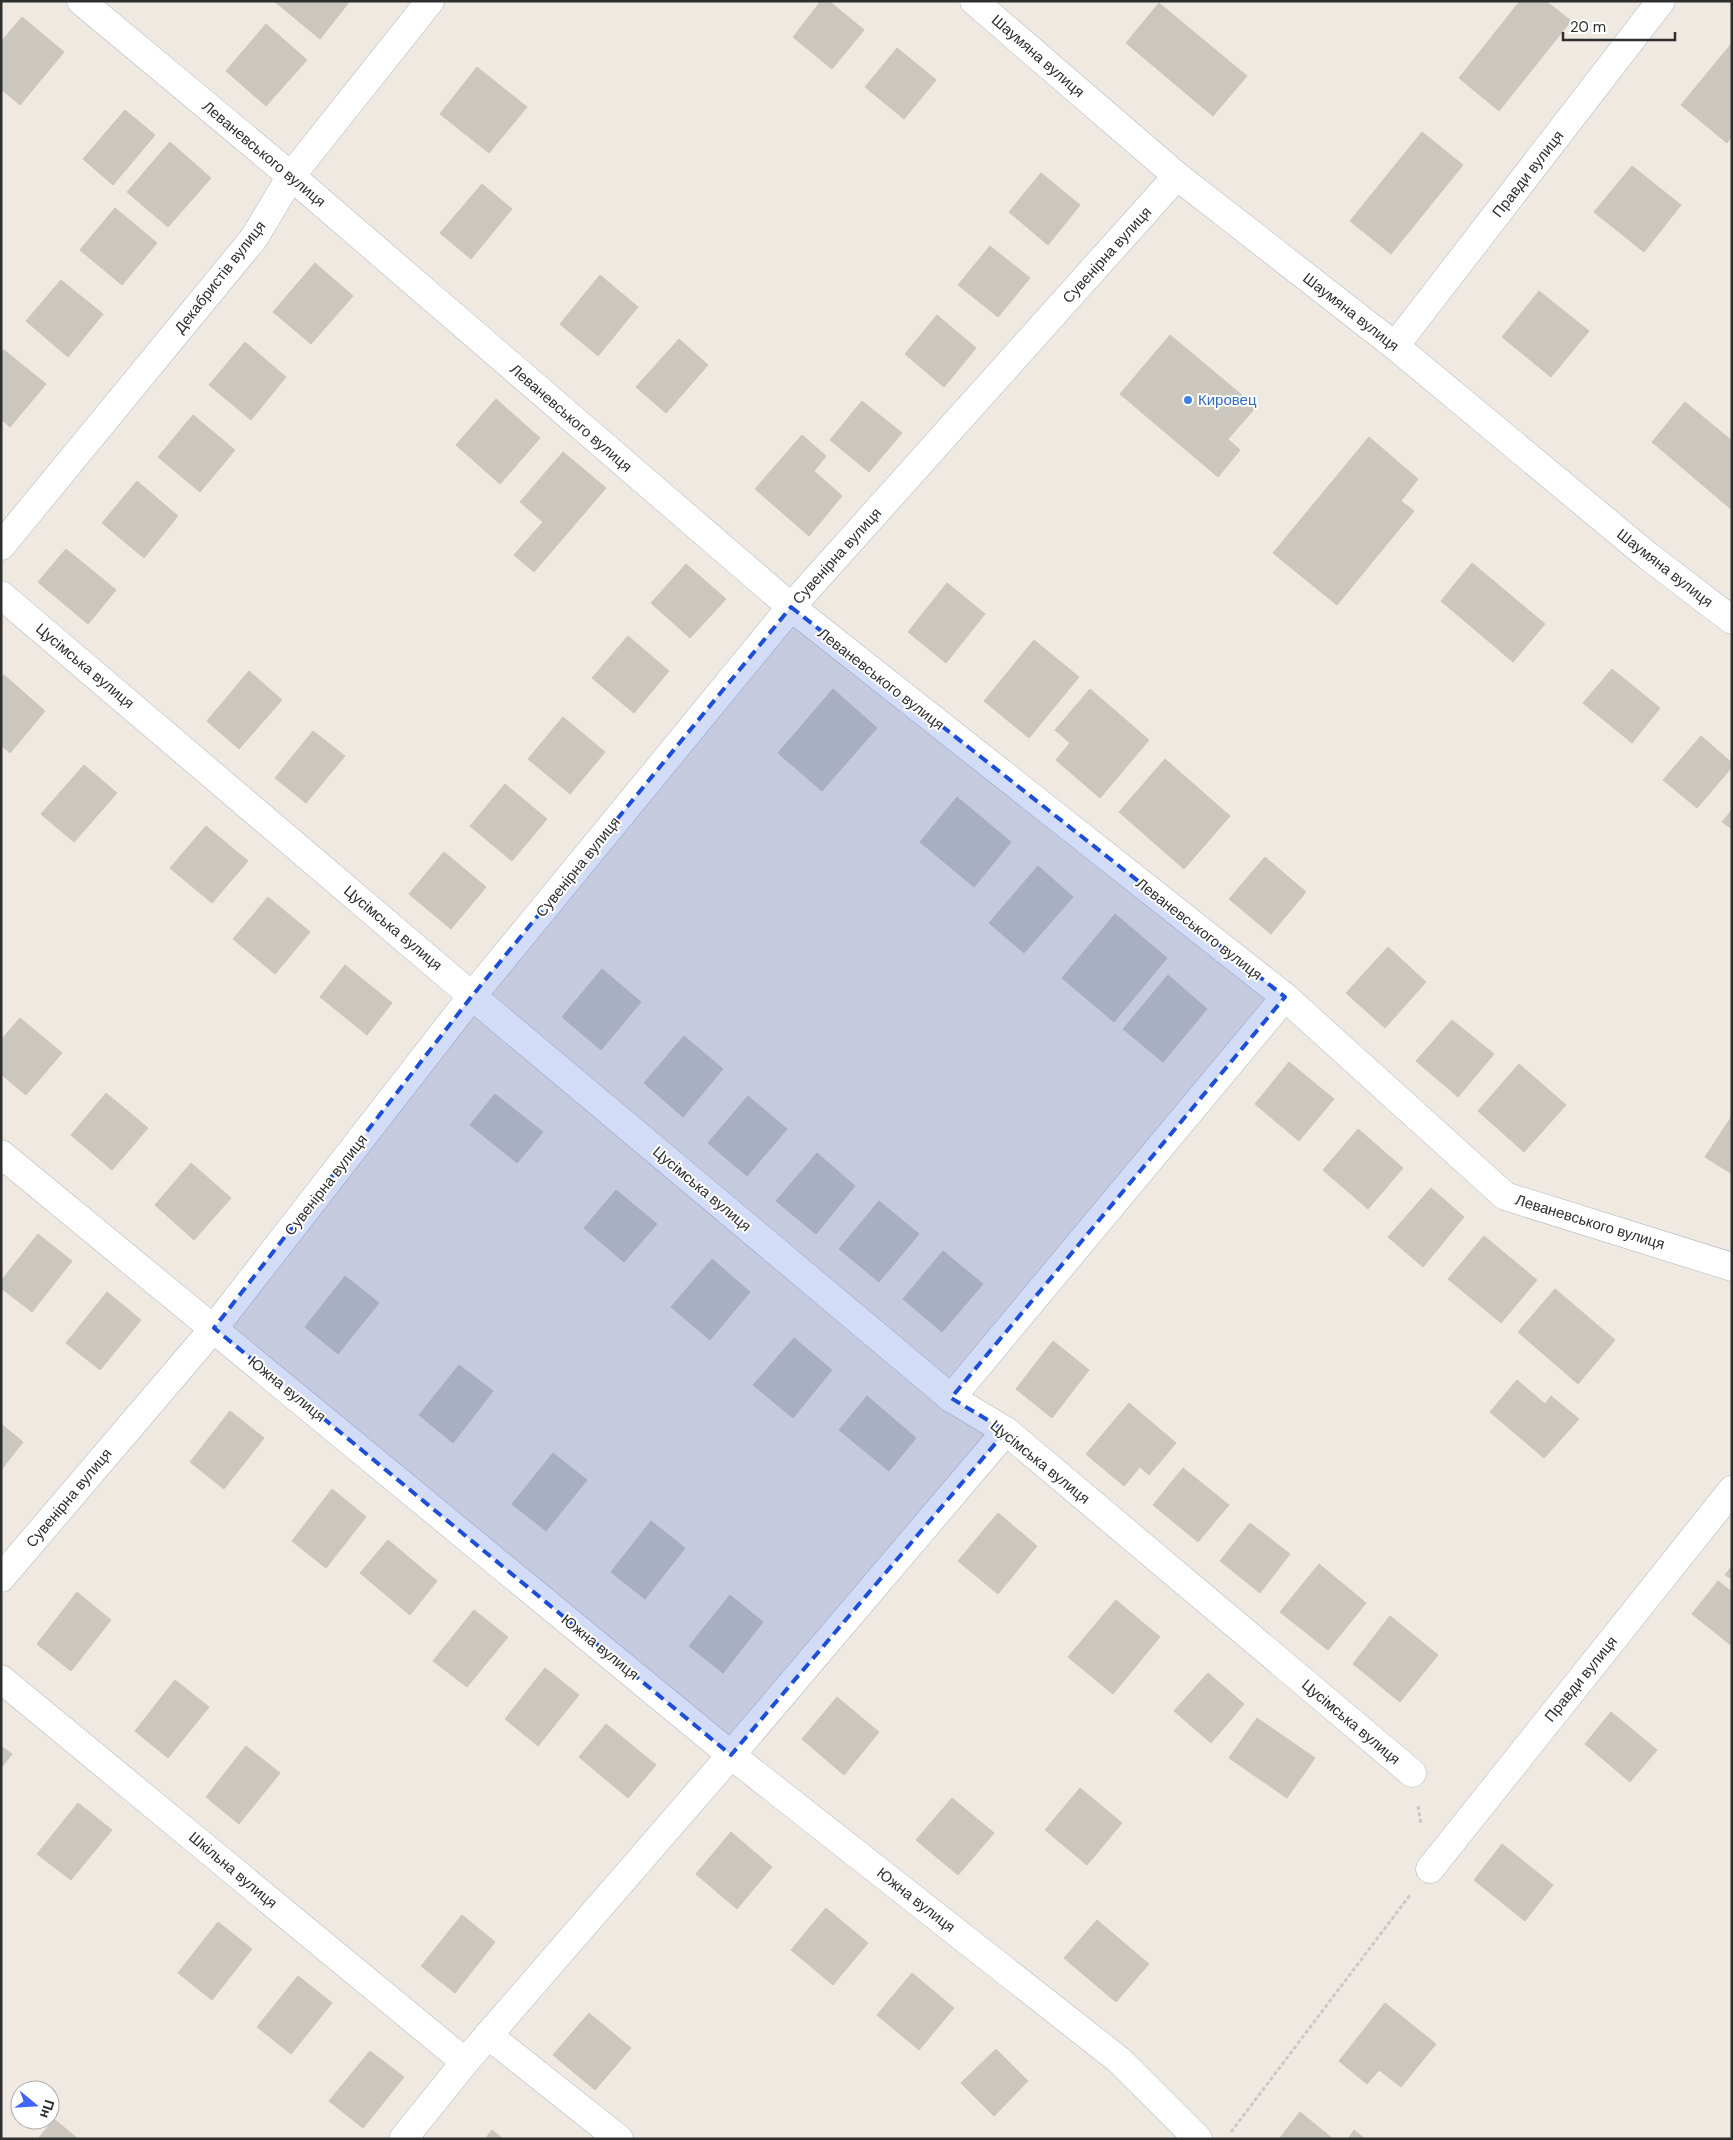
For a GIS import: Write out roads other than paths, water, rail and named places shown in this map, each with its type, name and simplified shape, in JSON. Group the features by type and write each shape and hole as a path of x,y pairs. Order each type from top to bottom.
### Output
{"street":[{"name":"Леваневського вулиця","path":"81,1 291,176 790,607 1285,997 1505,1196 1732,1267"},
{"name":"Декабристів вулиця","path":"1,546 254,238 291,176 430,1"},
{"name":"Шаумяна вулиця","path":"974,1 1177,176 1395,346 1648,556 1732,620"},
{"name":"Правди вулиця","path":"1395,346 1661,1"},
{"name":"Сувенірна вулиця","path":"1,1578 214,1328 472,996 790,607 1177,176"},
{"name":"Цусімська вулиця","path":"1,594 472,996 951,1398 1006,1431 1412,1773"},
{"path":"951,1398 1285,997"},
{"name":"Южна вулиця","path":"1,1154 731,1755 1119,2060 1198,2139"},
{"path":"403,2139 464,2062 731,1755 1006,1431"},
{"name":"Правди вулиця","path":"1430,1869 1732,1490"},
{"name":"Шкільна вулиця","path":"1,1679 464,2062"},
{"path":"488,2035 619,2139"}],"place":[{"name":"Кировец","path":"1188,400"}]}
